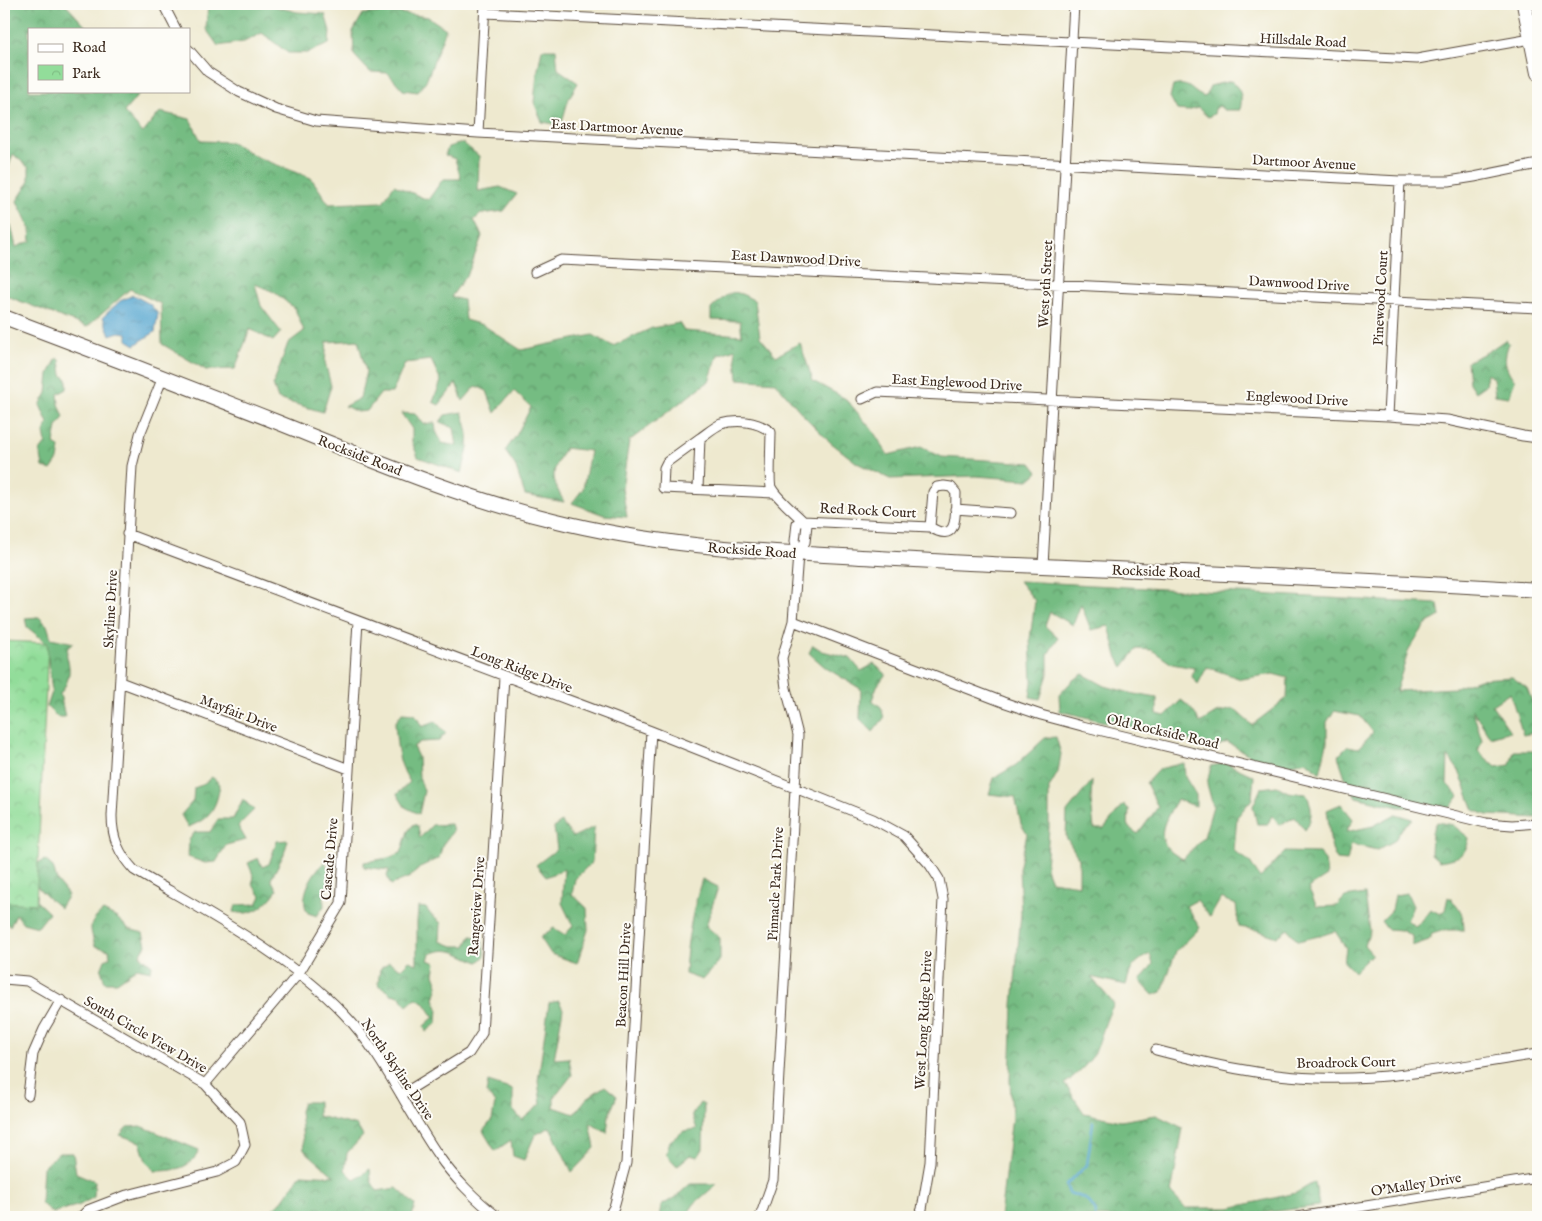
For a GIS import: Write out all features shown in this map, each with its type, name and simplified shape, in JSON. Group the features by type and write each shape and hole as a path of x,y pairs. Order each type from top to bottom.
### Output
{"main road":[{"path":"1524,4 1538,73"},
{"name":"Rockside Road","path":"4,317 475,498 544,518 635,538 700,546 798,554 1246,574 1538,590"}],"street":[{"path":"163,4 175,28"},
{"name":"West 9th Street","path":"1043,566 1074,4"},
{"path":"478,134 485,8"},
{"name":"Hillsdale Road","path":"485,8 1072,43 1417,59 1531,38"},
{"name":"East Dartmoor Avenue","path":"190,51 208,72 239,92 276,109 316,121 478,134 1066,163"},
{"name":"Dartmoor Avenue","path":"1066,163 1400,181 1448,181 1538,164"},
{"name":"Pinewood Court","path":"1388,416 1400,181"},
{"name":"East Dawnwood Drive","path":"535,272 561,260 1059,284"},
{"name":"Dawnwood Drive","path":"1059,284 1538,308"},
{"name":"Skyline Drive","path":"117,847 113,834 112,816 132,466 135,449 163,377"},
{"name":"East Englewood Drive","path":"862,399 877,392 1052,400"},
{"name":"Englewood Drive","path":"1052,400 1447,420 1538,438"},
{"path":"775,493 663,488 664,468 666,462 720,424 755,422 763,425 771,432 770,485 775,493 803,521"},
{"path":"698,489 700,438"},
{"path":"930,528 933,492 937,487 951,487 956,493 955,510 1011,513"},
{"name":"Red Rock Court","path":"803,521 930,528 943,533 950,532 954,526 955,510"},
{"name":"Pinnacle Park Drive","path":"760,1217 773,1180 798,735 786,688 782,658 793,621 798,554 795,542 797,523 803,521"},
{"name":"Long Ridge Drive","path":"127,534 651,731 873,819 904,836"},
{"name":"Cascade Drive","path":"205,1084 299,973 341,903 358,621"},
{"name":"Old Rockside Road","path":"793,621 1003,702 1073,724 1486,823 1512,825 1538,823"},
{"name":"Rangeview Drive","path":"401,1095 469,1053 482,1033 504,677"},
{"name":"Mayfair Drive","path":"120,682 349,768"},
{"name":"Beacon Hill Drive","path":"608,1217 614,1207 626,1163 651,731"},
{"name":"West Long Ridge Drive","path":"904,836 930,865 939,879 943,899 930,1162 919,1217"},
{"name":"North Skyline Drive","path":"117,847 123,858 134,870 219,921 299,973 344,1013 370,1046 438,1156 479,1203 498,1217"},
{"name":"South Circle View Drive","path":"4,979 26,981 205,1084 240,1122 245,1146 236,1162 217,1172 127,1195 88,1210 82,1217"},
{"path":"28,1095 33,1054 44,1029 61,1000"},
{"name":"Broadrock Court","path":"1156,1050 1256,1073 1318,1078 1402,1075 1538,1054"},
{"name":"O'Malley Drive","path":"1298,1217 1538,1178"}],"green space":[{"path":"4,4 65,4 87,28 28,28 28,92 137,92 138,95 124,112 143,133 160,112 190,119 201,141 231,142 259,158 311,178 329,204 383,202 394,185 428,200 443,179 461,179 455,159 445,155 448,147 463,143 479,156 478,191 500,187 517,194 504,211 481,214 474,220 482,236 469,271 451,297 463,300 465,320 483,325 521,350 593,335 613,346 652,328 679,323 684,331 742,335 740,321 711,320 711,309 723,298 731,293 741,294 755,301 760,337 776,356 800,343 813,381 846,399 873,431 888,455 921,447 942,457 1031,463 1038,472 1029,480 976,476 890,479 857,463 830,442 805,417 775,382 738,379 735,349 718,355 709,381 629,441 622,488 627,517 604,515 572,503 583,489 590,451 565,448 560,456 555,469 554,480 564,502 525,495 515,465 505,451 516,436 531,407 514,391 495,413 487,391 476,386 463,401 456,383 439,405 433,402 441,381 431,360 405,363 392,393 381,393 367,411 357,412 345,406 360,398 366,371 358,340 327,342 325,362 331,386 323,412 278,399 273,385 288,343 304,331 295,309 274,292 255,284 261,306 281,332 273,341 250,329 235,369 206,370 162,344 161,304 130,289 87,327 4,295 4,221 11,225 16,247 31,241 30,228 17,201 29,182 29,168 13,154 4,181"},
{"path":"208,4 277,4 277,7 297,12 325,14 330,31 329,44 307,53 288,53 262,33 244,42 218,46 206,29"},
{"path":"392,12 428,17 446,29 427,79 418,92 403,90 388,73 370,72 354,55 353,31 363,14"},
{"path":"542,49 556,49 558,69 578,83 569,98 561,125 542,122 534,102"},
{"path":"1231,81 1237,87 1240,94 1240,110 1224,110 1219,106 1215,109 1214,114 1208,117 1198,108 1187,111 1177,110 1170,97 1173,86 1187,86 1205,97 1210,86"},
{"path":"1505,340 1509,343 1505,359 1515,381 1509,397 1495,395 1493,378 1487,374 1485,385 1475,392 1469,383 1467,362 1489,351"},
{"path":"57,358 60,360 62,375 67,379 67,389 58,394 59,404 64,417 57,427 54,444 60,448 58,460 51,470 43,467 40,451 46,443 44,433 48,423 40,405 47,393 49,374"},
{"path":"462,412 467,429 468,442 462,473 418,457 412,442 412,429 401,413 415,414 424,424 435,423 436,431 442,443 457,446 454,428 440,422 445,415"},
{"path":"1019,581 1438,604 1440,616 1426,624 1409,649 1396,691 1455,688 1479,679 1512,677 1527,688 1534,706 1538,732 1523,735 1510,693 1492,705 1510,731 1490,737 1472,709 1482,740 1478,751 1496,767 1510,765 1514,751 1538,751 1538,818 1487,815 1474,810 1459,771 1448,756 1447,784 1459,796 1450,808 1398,807 1356,797 1345,777 1338,756 1348,746 1358,748 1373,732 1360,716 1334,711 1327,722 1327,743 1320,773 1306,761 1280,767 1259,764 1249,755 1227,742 1214,748 1176,737 1165,729 1151,733 1060,711 1059,695 1073,680 1083,674 1105,686 1157,698 1157,714 1165,716 1181,700 1192,710 1200,723 1216,713 1234,709 1252,725 1287,698 1288,678 1273,674 1241,679 1207,667 1198,684 1192,677 1194,668 1172,664 1152,650 1137,649 1123,667 1117,656 1109,626 1091,630 1081,604 1073,625 1050,612 1045,626 1058,638 1048,654 1048,674 1040,699 1030,697 1032,682 1030,639 1035,601"},
{"path":"39,617 47,625 51,638 74,643 68,647 69,674 66,685 60,694 65,717 57,717 47,707 52,692 48,658 43,640 27,627 25,618"},
{"path":"4,641 48,643 36,904 4,902"},
{"path":"813,645 822,651 850,658 861,671 874,664 886,674 877,686 872,700 881,707 884,718 873,732 860,719 861,689 826,668 809,653"},
{"path":"402,713 415,714 422,727 435,721 446,733 439,741 420,742 413,747 418,757 419,777 424,791 419,814 405,807 397,794 410,782 402,767 397,746 395,723"},
{"path":"1056,737 1061,754 1058,772 1049,788 1046,868 1051,881 1079,885 1079,859 1066,837 1067,812 1092,781 1091,800 1094,829 1104,829 1124,804 1129,810 1128,827 1138,834 1158,807 1146,783 1159,769 1184,763 1185,777 1196,795 1196,806 1177,800 1167,817 1162,833 1166,847 1183,859 1204,837 1213,806 1207,784 1211,766 1226,763 1254,776 1252,799 1237,817 1234,851 1250,862 1260,878 1285,852 1319,853 1325,860 1327,876 1308,888 1317,907 1337,906 1345,897 1365,894 1370,931 1364,945 1372,954 1354,972 1344,962 1346,948 1335,931 1298,941 1288,929 1277,937 1257,930 1239,927 1236,905 1221,898 1210,917 1197,900 1186,906 1200,928 1176,951 1162,992 1153,995 1140,981 1153,964 1150,954 1134,966 1129,974 1126,985 1091,977 1114,1004 1095,1052 1082,1069 1065,1084 1084,1113 1121,1121 1156,1115 1183,1128 1171,1193 1185,1208 1230,1208 1296,1193 1315,1182 1319,1206 1254,1214 1244,1217 1000,1217 1012,1117 1010,1080 1013,1005 1021,913 1019,869 1027,834 1021,824 1015,797 989,794 994,778 1016,765 1045,738"},
{"path":"212,777 220,784 215,805 207,816 188,827 181,815 193,801 194,788 202,785"},
{"path":"1277,786 1288,792 1306,794 1311,812 1310,821 1305,830 1295,817 1280,825 1272,815 1268,824 1257,824 1253,806 1261,788"},
{"path":"243,799 254,810 238,826 246,840 226,845 216,862 205,863 188,857 189,840 195,832 210,832 218,819 233,819"},
{"path":"1341,804 1353,819 1346,832 1373,826 1396,814 1413,819 1403,827 1394,841 1377,850 1351,844 1347,861 1337,860 1331,843 1327,810"},
{"path":"561,822 573,837 594,827 592,862 575,879 572,894 587,908 588,930 577,963 551,954 540,937 554,928 565,935 573,926 562,903 564,869 546,877 536,865 557,849 554,828"},
{"path":"1437,822 1453,825 1469,838 1466,849 1460,856 1439,861 1431,854 1432,832"},
{"path":"414,824 418,826 420,838 432,825 451,824 453,831 443,844 439,858 422,866 410,877 391,885 387,876 389,870 364,867 364,862 388,858 401,853 408,831"},
{"path":"288,840 284,854 271,879 277,890 259,909 247,913 234,912 236,905 257,904 261,896 252,884 254,877 248,863 258,858 262,867 269,864 277,841"},
{"path":"45,860 53,867 57,881 68,895 60,908 40,890 30,873 29,867"},
{"path":"325,862 331,874 324,896 324,906 317,916 308,913 305,907 306,893 315,872"},
{"path":"702,879 718,887 706,926 720,938 720,960 702,980 685,974 690,926"},
{"path":"13,893 30,895 49,913 38,927 23,923 16,914 10,926 4,919 4,906"},
{"path":"1407,893 1413,906 1407,920 1416,927 1430,909 1440,914 1445,910 1448,897 1456,904 1460,911 1464,930 1445,930 1432,934 1429,940 1412,946 1412,936 1401,930 1387,929 1381,921 1392,910 1395,895"},
{"path":"418,907 426,908 441,923 440,941 453,946 466,946 471,936 482,938 485,956 479,962 455,952 444,950 430,954 428,960 436,963 434,974 438,985 434,999 438,1008 437,1023 426,1032 424,1026 434,1017 424,1002 416,998 407,1006 400,996 391,994 378,984 380,969 389,962 401,969 409,961 417,964"},
{"path":"103,911 117,918 129,929 143,933 146,945 140,955 152,965 151,971 137,968 117,982 105,982 101,970 105,960 110,957 109,950 95,946 91,930 92,923"},
{"path":"559,1001 563,1009 554,1059 569,1058 572,1075 554,1098 554,1107 574,1114 587,1098 605,1086 617,1096 609,1115 607,1133 590,1123 595,1148 572,1172 550,1127 535,1135 524,1160 513,1156 511,1140 495,1151 483,1131 492,1120 495,1103 486,1093 488,1082 513,1090 513,1110 522,1120 541,1104 538,1081 549,1003"},
{"path":"303,1102 318,1102 318,1116 357,1126 363,1136 347,1153 345,1170 355,1180 370,1169 371,1181 377,1191 397,1188 415,1205 412,1217 263,1217 282,1201 301,1174 334,1176 304,1150 300,1111"},
{"path":"700,1103 704,1105 703,1149 698,1157 690,1155 677,1166 666,1154 670,1141 684,1131 697,1129 692,1115"},
{"path":"141,1126 199,1150 187,1165 181,1168 155,1171 146,1161 140,1142 120,1135 127,1127"},
{"path":"59,1153 73,1153 76,1173 95,1181 94,1197 80,1205 52,1213 41,1203 43,1167"},
{"path":"690,1184 717,1184 695,1203 685,1217 659,1217 661,1206 677,1196"}],"water":[{"path":"133,295 150,304 158,314 155,332 135,345 127,340 127,333 119,332 110,335 103,317 120,301"}],"waterway":[{"path":"1093,1122 1087,1165 1066,1185 1069,1193 1091,1204 1096,1212 1095,1217"}]}
